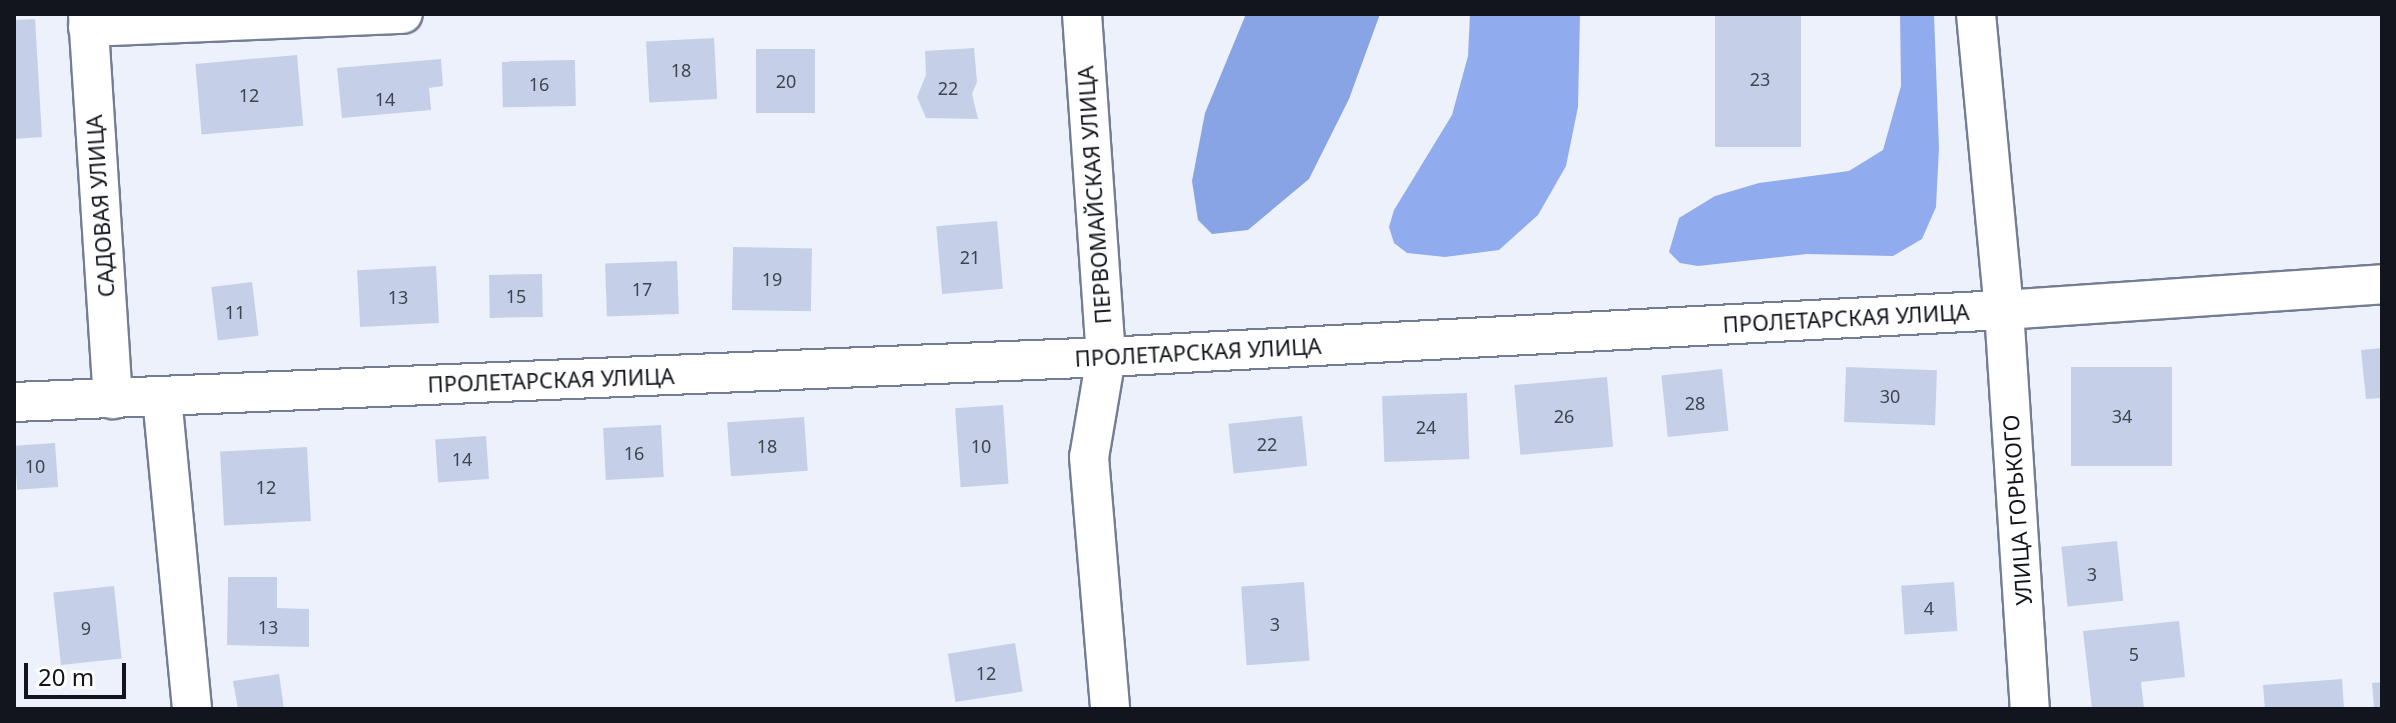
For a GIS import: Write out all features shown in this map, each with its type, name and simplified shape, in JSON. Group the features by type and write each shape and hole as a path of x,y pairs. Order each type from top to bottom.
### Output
{"street":[{"path":"88,21 403,14"},
{"name":"ПЕРВОМАЙСКАЯ УЛИЦА","path":"1082,14 1106,357 1089,457 1110,709"},
{"name":"УЛИЦА ГОРЬКОГО","path":"1976,14 2004,310 2030,709"},
{"name":"САДОВАЯ УЛИЦА","path":"88,21 113,399"},
{"name":"ПРОЛЕТАРСКАЯ УЛИЦА","path":"14,402 1106,357 2004,310 2382,284"},
{"path":"162,397 192,709"}],"shaded area":[{"path":"1246,14 1380,14 1349,99 1309,179 1248,230 1212,234 1198,220 1192,181 1205,113"},
{"path":"1470,14 1580,14 1578,107 1566,166 1538,215 1499,250 1445,257 1407,253 1394,243 1389,227 1394,210 1452,115 1468,56"},
{"path":"1900,14 1934,14 1939,148 1936,207 1922,239 1893,256 1807,254 1698,266 1680,263 1669,252 1679,218 1715,196 1759,183 1849,171 1883,150 1901,86"}],"building":[{"path":"1715,14 1801,14 1801,147 1715,147"},
{"path":"35,19 42,137 14,139 14,20"},
{"path":"714,38 717,99 649,102 646,42"},
{"path":"974,48 977,82 972,94 978,119 926,118 917,97 926,75 925,51"},
{"path":"756,49 815,49 815,113 756,113"},
{"path":"297,55 303,126 202,135 195,64"},
{"path":"441,59 443,86 429,88 431,110 342,118 337,68"},
{"path":"575,60 576,106 503,107 502,61"},
{"path":"997,221 1003,289 942,294 936,226"},
{"path":"733,247 812,248 811,311 732,310"},
{"path":"677,261 679,314 607,316 605,264"},
{"path":"436,266 439,323 360,327 357,270"},
{"path":"542,274 543,317 490,318 489,275"},
{"path":"252,282 259,336 218,341 211,287"},
{"path":"2382,348 2382,398 2366,399 2361,350"},
{"path":"1846,367 1937,370 1935,425 1844,422"},
{"path":"2071,367 2172,367 2172,466 2071,466"},
{"path":"1722,369 1728,431 1668,437 1661,375"},
{"path":"1607,377 1613,447 1520,455 1514,385"},
{"path":"1467,393 1469,459 1384,462 1382,396"},
{"path":"1003,405 1009,484 961,487 955,408"},
{"path":"1302,416 1307,466 1234,473 1228,424"},
{"path":"804,417 808,471 731,476 727,422"},
{"path":"661,425 664,477 606,480 603,428"},
{"path":"486,436 489,479 438,482 435,440"},
{"path":"55,443 58,487 17,490 14,446"},
{"path":"307,447 311,521 224,525 220,452"},
{"path":"2117,541 2123,601 2068,607 2061,547"},
{"path":"228,577 277,577 277,608 309,609 309,647 227,645"},
{"path":"1304,582 1310,661 1247,665 1241,586"},
{"path":"1954,582 1957,631 1905,635 1901,586"},
{"path":"114,586 122,659 61,665 53,592"},
{"path":"2179,621 2185,677 2141,682 2144,709 2092,709 2083,631"},
{"path":"1015,643 1023,691 956,702 948,654"},
{"path":"279,674 284,709 238,709 233,681"},
{"path":"2342,679 2344,709 2265,709 2263,685"},
{"path":"2382,682 2382,709 2374,709 2372,683"}]}
